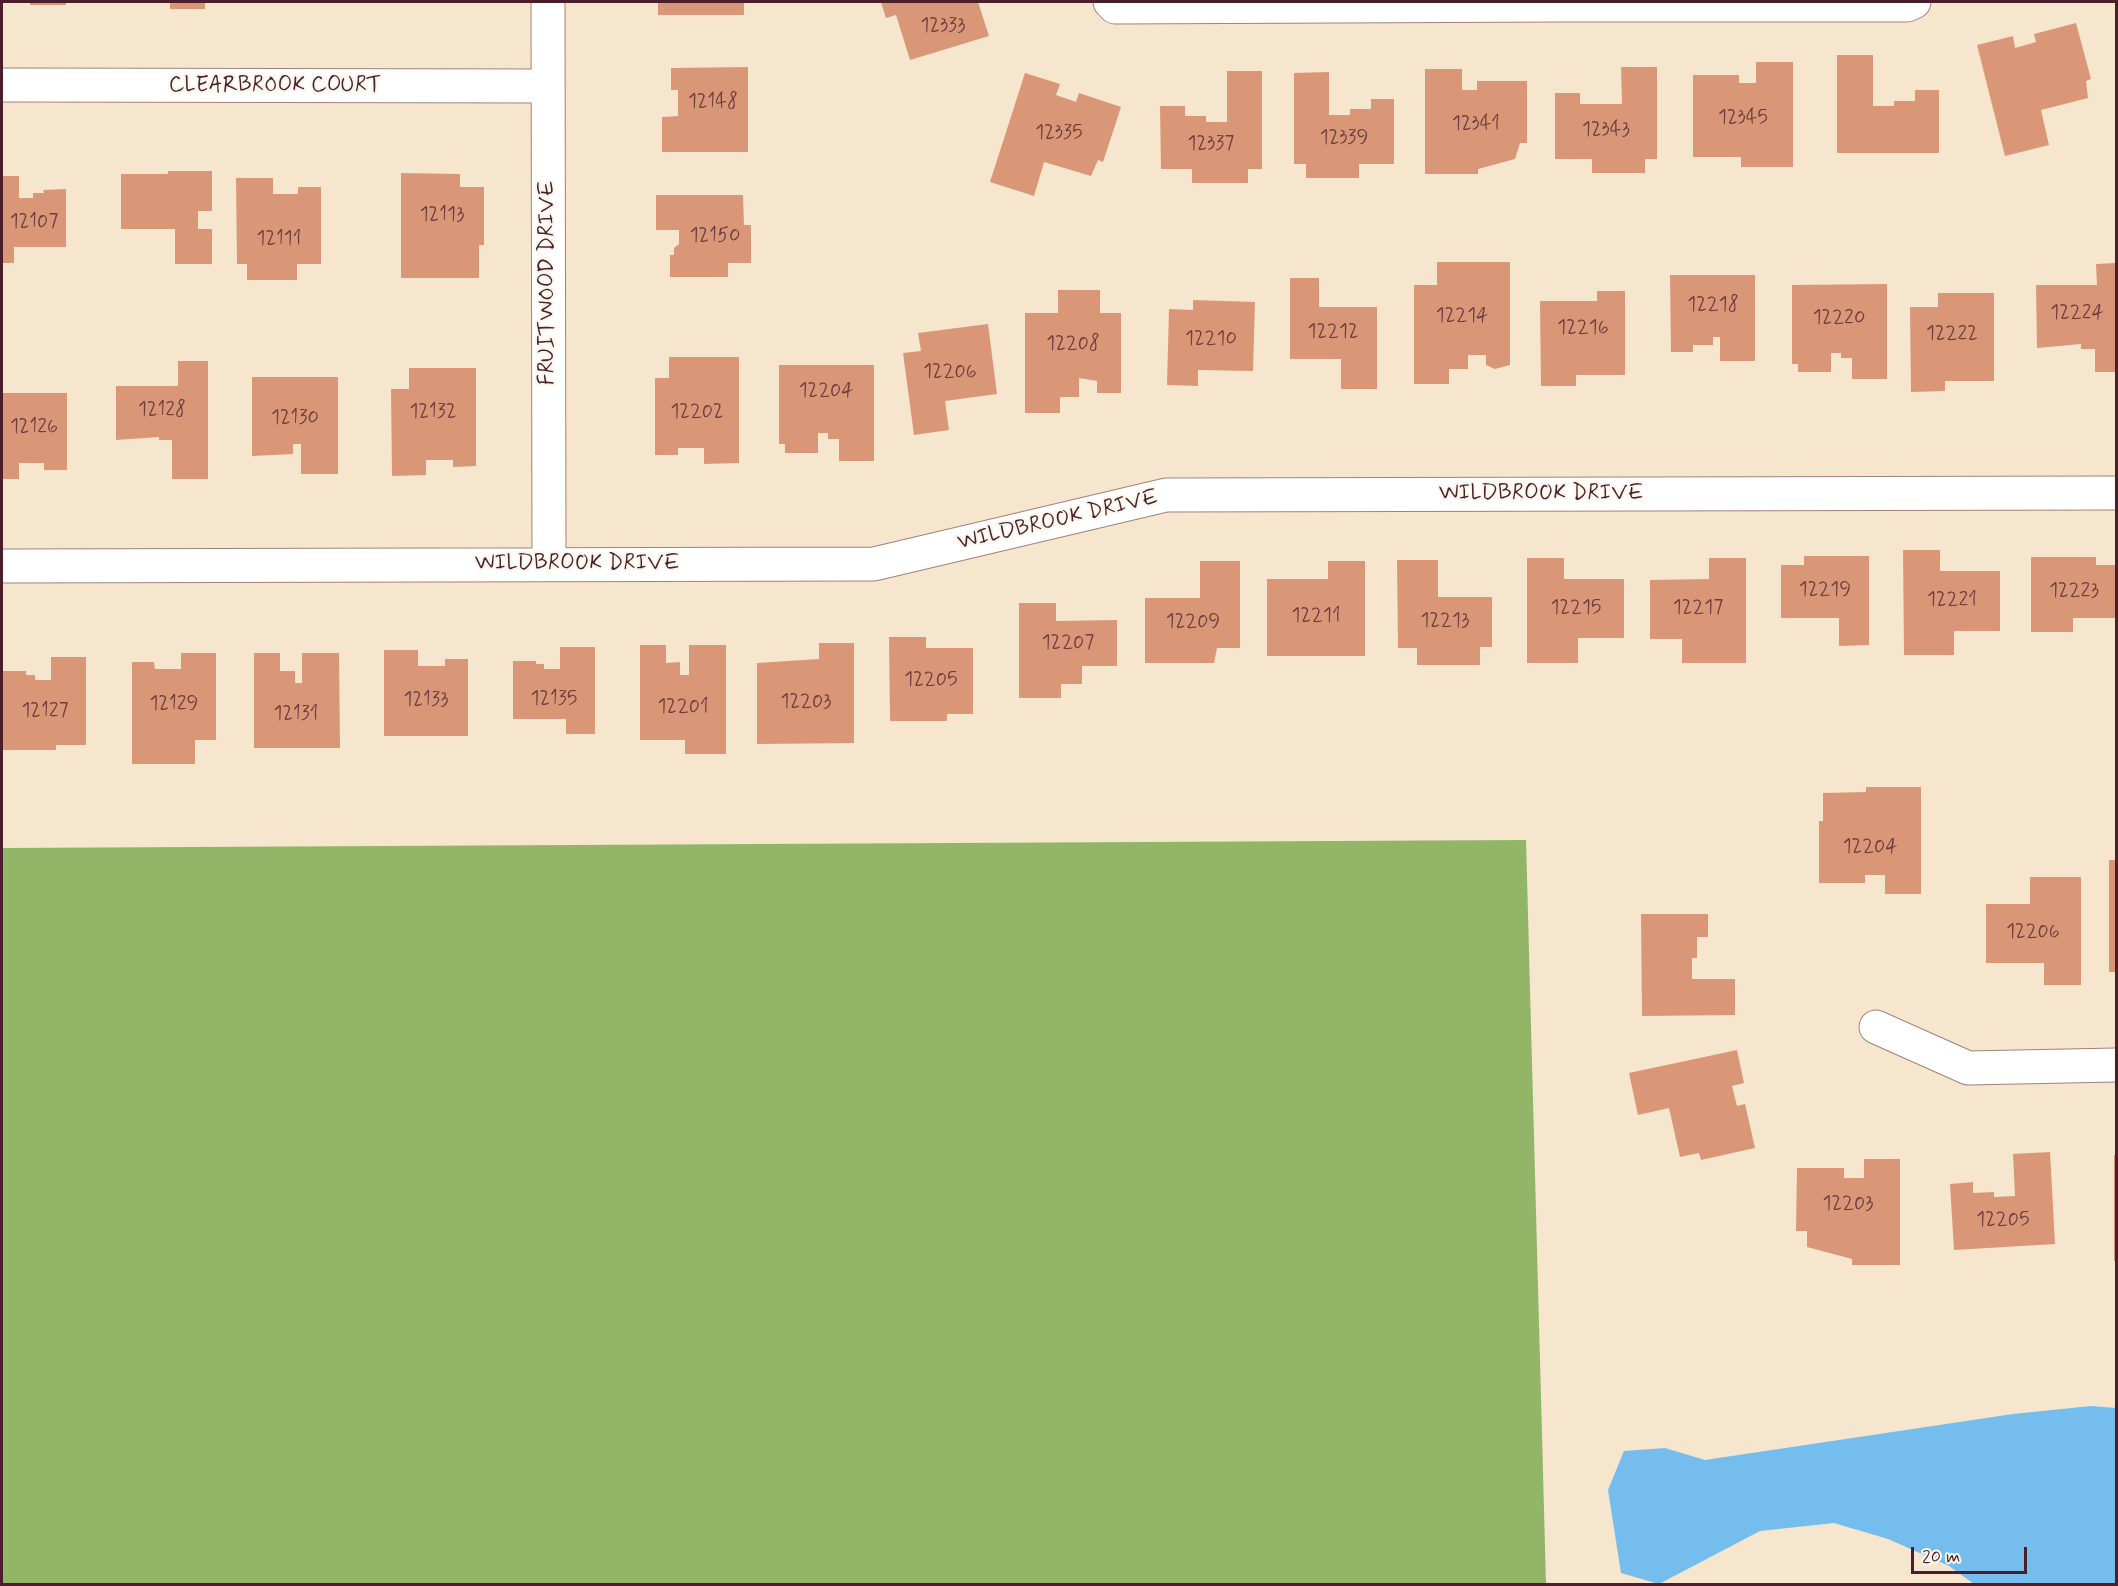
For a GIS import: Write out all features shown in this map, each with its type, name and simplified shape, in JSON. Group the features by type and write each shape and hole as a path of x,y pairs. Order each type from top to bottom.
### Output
{"street":[{"name":"FRUITWOOD DRIVE","path":"548,2 549,564"},
{"path":"1110,2 1115,7 1558,3 1907,5 1914,2"},
{"name":"CLEARBROOK COURT","path":"2,85 548,87"},
{"name":"WILDBROOK DRIVE","path":"2,566 874,564 1166,495 2116,493"},
{"path":"1876,1027 1968,1068 2116,1065"}],"green space":[{"path":"1526,840 1546,1584 2,1584 2,848"}],"water":[{"path":"2091,1406 2116,1408 2116,1584 1974,1584 1949,1566 1888,1539 1834,1523 1760,1531 1659,1584 1621,1573 1608,1490 1624,1451 1665,1448 1705,1460 2013,1414"}],"building":[{"path":"30,2 66,2 66,5 30,5"},
{"path":"170,2 205,2 205,9 170,9"},
{"path":"658,2 744,2 744,15 658,15"},
{"path":"881,2 978,2 989,36 910,60 896,15 886,18"},
{"path":"2076,23 2091,79 2086,81 2088,98 2041,110 2049,145 2005,156 1977,45 2013,36 2015,48 2036,42 2034,34"},
{"path":"1837,55 1873,55 1873,106 1894,106 1894,101 1915,101 1915,90 1939,90 1939,153 1837,153"},
{"path":"1756,62 1793,62 1793,167 1741,167 1741,157 1693,157 1693,75 1739,75 1739,83 1756,83"},
{"path":"748,67 748,152 662,152 662,117 678,116 678,90 671,90 671,68"},
{"path":"1621,67 1657,67 1657,159 1645,159 1645,173 1592,173 1592,159 1555,159 1555,93 1580,93 1580,104 1622,104"},
{"path":"1425,69 1462,69 1462,90 1477,90 1477,81 1527,81 1527,143 1520,143 1515,159 1478,169 1478,174 1425,174"},
{"path":"1227,71 1262,71 1262,169 1248,169 1248,183 1192,183 1192,169 1161,169 1160,106 1185,106 1185,116 1206,116 1206,122 1227,122"},
{"path":"1329,72 1329,115 1350,115 1350,109 1371,109 1371,99 1394,99 1394,164 1359,164 1359,178 1306,178 1306,164 1294,164 1294,73"},
{"path":"1025,73 1060,84 1056,95 1076,102 1079,93 1121,107 1103,162 1098,160 1091,176 1044,162 1034,196 990,182"},
{"path":"168,171 212,171 212,211 198,211 198,229 212,229 212,264 175,264 175,229 121,229 121,174 168,174"},
{"path":"401,173 460,174 460,187 484,187 484,245 479,245 479,278 401,278"},
{"path":"2,176 19,176 19,198 33,198 33,193 44,193 43,190 66,189 66,247 14,247 14,263 2,263"},
{"path":"236,178 273,178 273,194 298,194 298,187 321,187 321,264 297,264 297,280 247,280 247,264 237,264"},
{"path":"656,195 743,195 744,225 751,225 751,263 728,263 728,277 670,277 670,255 674,255 674,248 679,244 679,230 656,230"},
{"path":"1437,262 1510,262 1510,365 1495,369 1486,365 1486,355 1468,355 1468,369 1449,369 1449,384 1414,384 1414,285 1437,285"},
{"path":"2116,263 2116,372 2095,372 2095,349 2081,349 2081,344 2037,348 2036,285 2097,285 2096,264"},
{"path":"1670,275 1755,275 1755,361 1720,361 1720,337 1713,337 1713,345 1693,345 1693,352 1671,352"},
{"path":"1290,278 1319,278 1319,307 1377,307 1377,389 1341,389 1341,359 1290,359"},
{"path":"1887,284 1887,379 1852,379 1852,358 1841,358 1841,353 1831,353 1831,372 1798,372 1798,364 1792,364 1792,285"},
{"path":"1058,290 1100,290 1100,313 1121,313 1121,393 1097,393 1097,381 1079,378 1079,397 1060,397 1060,413 1025,413 1025,313 1058,313"},
{"path":"1597,291 1625,291 1625,375 1576,375 1576,386 1541,386 1540,301 1597,301"},
{"path":"1938,293 1994,293 1994,381 1945,381 1945,391 1911,392 1910,307 1938,307"},
{"path":"1193,300 1255,302 1253,371 1198,370 1198,386 1167,385 1169,309 1193,310"},
{"path":"988,324 997,394 945,401 949,430 914,435 903,353 921,351 918,333"},
{"path":"669,357 739,357 739,463 704,464 704,448 678,448 678,455 655,455 655,378 669,378"},
{"path":"178,361 208,361 208,479 172,479 172,440 159,440 159,437 116,440 116,386 178,386"},
{"path":"779,365 874,365 874,461 839,461 839,439 828,439 828,433 818,433 818,453 785,453 785,444 779,444"},
{"path":"409,368 476,368 476,466 453,467 453,460 426,460 426,475 392,476 391,389 409,389"},
{"path":"252,377 338,377 338,474 301,474 301,444 293,444 293,454 252,456"},
{"path":"2,393 67,393 67,470 44,470 44,463 19,463 19,479 2,479"},
{"path":"1903,550 1940,550 1940,571 2000,571 2000,631 1954,631 1954,655 1904,655"},
{"path":"1804,556 1869,556 1869,645 1839,646 1839,618 1781,618 1781,565 1804,565"},
{"path":"2031,557 2096,557 2096,565 2116,565 2116,618 2073,618 2073,632 2031,632"},
{"path":"1527,558 1564,558 1564,579 1624,579 1624,638 1578,638 1578,663 1527,663"},
{"path":"1709,558 1746,558 1746,663 1682,663 1682,639 1650,639 1650,580 1709,579"},
{"path":"1397,560 1438,560 1438,597 1492,597 1492,647 1480,647 1480,665 1417,665 1417,648 1398,648"},
{"path":"1200,561 1240,561 1240,648 1217,648 1214,663 1145,663 1145,598 1200,598"},
{"path":"1328,561 1365,561 1365,656 1267,656 1267,579 1328,579"},
{"path":"1019,603 1056,603 1056,621 1117,620 1117,666 1082,666 1082,684 1061,684 1061,698 1019,698"},
{"path":"889,637 926,637 926,648 973,648 973,714 947,714 947,721 890,721"},
{"path":"819,643 854,643 854,743 757,744 757,663 819,659"},
{"path":"640,645 666,645 666,663 680,662 680,675 689,675 689,645 726,645 726,754 685,754 685,740 640,740"},
{"path":"560,647 595,647 595,734 566,734 566,719 513,719 513,661 536,661 536,664 544,664 544,669 560,669"},
{"path":"384,650 418,650 418,666 445,666 445,659 468,659 468,736 384,736"},
{"path":"181,653 216,653 216,740 195,740 195,764 132,764 132,662 154,662 155,669 181,669"},
{"path":"254,653 280,653 280,671 295,671 295,683 302,683 302,653 339,653 340,748 254,748"},
{"path":"51,657 86,657 86,745 56,745 56,750 3,750 3,671 26,671 26,675 35,675 35,680 51,680"},
{"path":"1866,787 1921,787 1921,894 1885,894 1885,875 1865,875 1865,883 1819,883 1819,821 1823,821 1823,793 1866,792"},
{"path":"2109,860 2116,860 2116,972 2109,972"},
{"path":"2030,877 2081,877 2081,985 2044,985 2044,963 1986,963 1986,904 2030,904"},
{"path":"1641,914 1708,914 1708,937 1697,937 1697,958 1692,958 1692,979 1735,979 1735,1015 1642,1016"},
{"path":"1737,1050 1744,1083 1732,1086 1737,1106 1745,1104 1755,1148 1701,1160 1699,1153 1680,1157 1669,1108 1638,1115 1629,1073"},
{"path":"2050,1152 2055,1244 1954,1250 1950,1184 1973,1182 1973,1193 1994,1192 1994,1197 2015,1196 2013,1154"},
{"path":"2114,1155 2116,1155 2116,1261 2114,1261"},
{"path":"1864,1159 1900,1159 1900,1265 1852,1265 1852,1259 1807,1247 1807,1231 1796,1231 1797,1168 1844,1168 1844,1178 1864,1178"}]}
